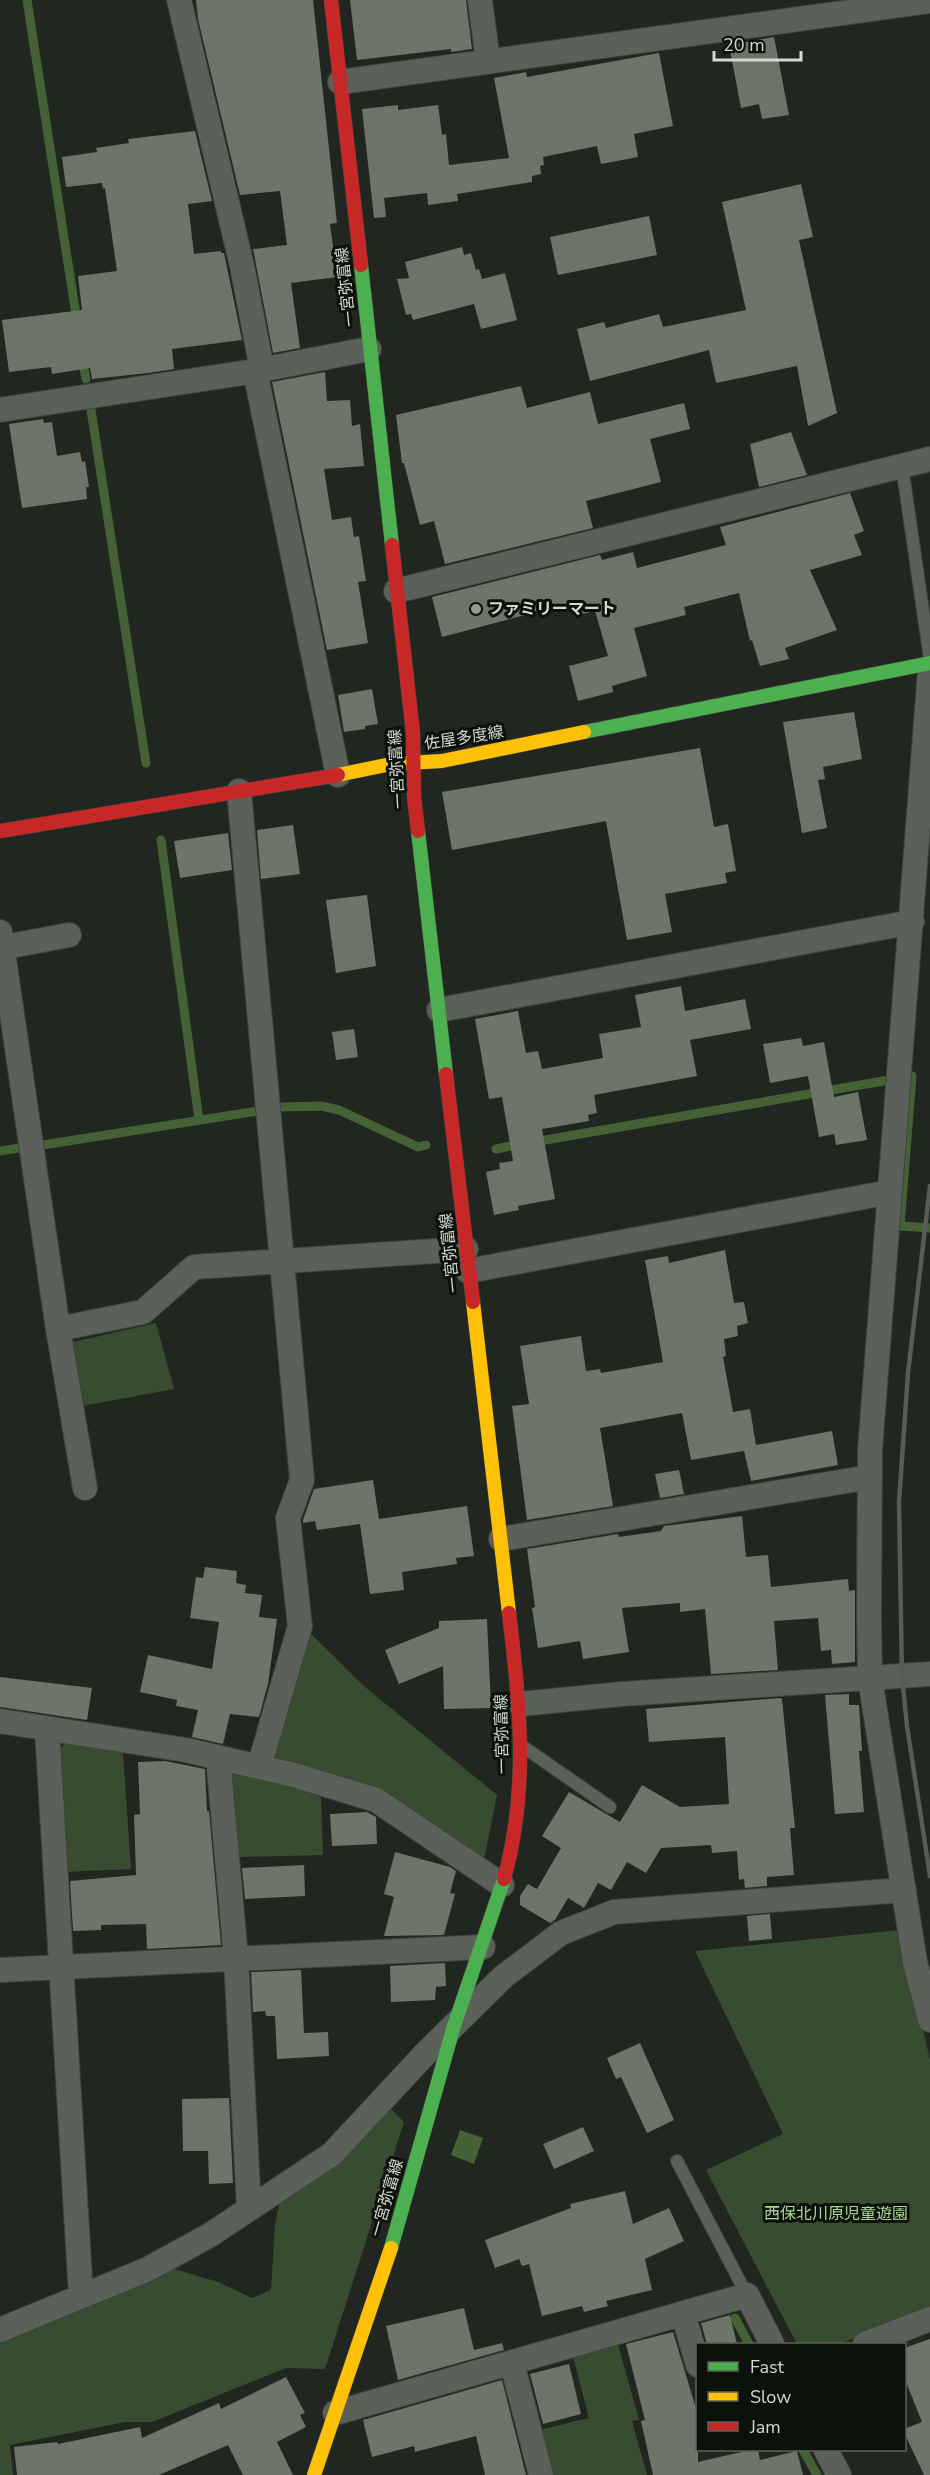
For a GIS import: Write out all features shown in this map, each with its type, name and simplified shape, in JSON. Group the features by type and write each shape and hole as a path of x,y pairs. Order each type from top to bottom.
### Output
{"main road":[{"name":"一宮弥富線","path":"314,2475 385,2265 454,2027 483,1947 502,1885 508,1863 520,1787 520,1704 414,797 413,733 331,0"},
{"name":"佐屋多度線","path":"0,831 338,775 390,764 442,761 930,661"}],"street":[{"path":"179,0 242,266 259,370 338,775"},
{"path":"480,0 488,62"},
{"path":"340,82 930,1"},
{"path":"0,410 259,370 369,349"},
{"path":"396,591 930,459"},
{"path":"930,670 870,1477 870,1679 915,1962 930,2020"},
{"path":"239,791 302,1480 288,1518 300,1626 260,1767"},
{"path":"439,1010 912,922"},
{"path":"69,935 1,943 58,1329 85,1488"},
{"path":"58,1329 143,1312 194,1267 282,1261 467,1260 890,1192"},
{"path":"501,1539 870,1477"},
{"path":"520,1704 622,1694 930,1674"},
{"path":"0,1722 186,1750 260,1767 376,1800 502,1885"},
{"path":"47,1728 81,2296"},
{"path":"218,1757 236,1958 249,2209"},
{"path":"0,2330 148,2269 210,2235 332,2154 424,2054 503,1977 561,1933 614,1912 904,1890"},
{"path":"0,1970 483,1947"},
{"path":"335,2413 747,2295 771,2343"},
{"path":"683,2314 696,2358"},
{"path":"868,2343 930,2319"},
{"path":"512,2363 541,2475"},
{"path":"827,2451 839,2475"}],"lane":[{"path":"902,466 930,661"},
{"path":"520,1745 610,1807"},
{"path":"678,2162 747,2295"}],"green space":[{"path":"156,1323 174,1389 77,1407 69,1343"},
{"path":"309,1632 365,1687 497,1795 484,1860 273,1761"},
{"path":"68,1741 123,1752 131,1869 64,1872 56,1752"},
{"path":"232,1772 321,1795 323,1855 239,1857"},
{"name":"西保北川原児童遊園","path":"900,1930 930,2060 930,2309 843,2343 796,2343 706,2170 783,2134 695,1951"},
{"path":"389,2107 404,2122 325,2369 286,2368 152,2422 125,2422 10,2445 13,2475 0,2475 0,2338 171,2268 218,2282 252,2298 271,2290 275,2225 281,2195"},
{"path":"617,2341 639,2420 632,2421 647,2475 550,2475 539,2430 589,2418 572,2353"}],"shaded area":[{"path":"460,2130 483,2138 474,2164 451,2155"}],"building":[{"path":"196,0 313,0 337,223 330,224 337,277 291,283 300,348 273,353 253,249 287,245 280,191 240,195 198,19"},
{"path":"350,0 466,0 472,49 451,52 451,49 357,60"},
{"path":"774,37 789,115 762,119 759,104 741,108 729,45"},
{"path":"659,53 673,126 634,134 638,157 601,164 597,146 543,157 544,165 540,166 541,174 532,176 532,182 457,194 458,201 428,205 427,193 384,198 386,217 374,218 362,109 398,105 398,110 438,105 442,135 446,134 449,165 509,158 494,78 526,72 527,77"},
{"path":"195,131 212,201 188,204 194,254 221,251 224,253 242,340 172,349 174,369 148,373 92,379 90,368 52,374 51,367 9,372 2,320 82,310 78,276 117,271 105,188 103,189 102,183 66,187 62,157 97,152 96,148 129,143 128,139"},
{"path":"801,184 813,237 799,240 837,413 808,426 797,366 716,383 709,350 590,381 577,329 604,322 606,328 659,314 663,327 746,310 722,202"},
{"path":"649,216 657,255 558,275 550,237"},
{"path":"462,247 464,255 471,253 476,270 479,269 482,279 505,273 517,320 481,329 474,304 413,320 411,314 406,315 397,279 409,278 405,262"},
{"path":"325,372 327,401 350,400 352,426 360,424 364,466 324,469 332,520 351,517 354,537 359,536 366,581 358,582 368,643 327,650 272,382"},
{"path":"521,386 527,408 590,392 598,424 684,403 690,429 650,439 661,482 586,501 593,528 445,564 434,521 420,525 404,463 402,463 396,415"},
{"path":"43,419 44,423 52,422 57,456 80,452 82,462 85,461 89,487 86,487 87,499 22,508 9,424"},
{"path":"791,432 807,475 759,487 750,444"},
{"path":"850,493 864,531 854,535 862,555 810,570 837,630 785,648 789,659 760,666 752,640 750,641 739,593 684,607 686,615 634,628 647,676 612,686 613,692 578,701 569,666 608,656 595,611 574,616 571,603 442,637 432,597 600,555 602,560 633,552 637,568 726,545 720,527"},
{"path":"372,689 378,724 365,726 365,729 344,732 338,695"},
{"path":"854,712 862,759 823,767 825,779 818,780 827,828 802,833 783,722"},
{"path":"700,748 714,827 728,824 736,871 725,873 727,883 665,894 672,932 627,940 606,821 452,850 442,792"},
{"path":"293,825 300,874 261,879 257,830"},
{"path":"228,833 232,870 180,878 174,841"},
{"path":"367,895 376,966 336,973 326,900"},
{"path":"681,986 685,1011 745,999 751,1029 690,1040 697,1076 594,1095 597,1113 588,1115 589,1121 542,1129 555,1199 518,1206 519,1210 494,1215 486,1172 500,1169 499,1163 513,1161 502,1097 489,1099 475,1019 518,1011 526,1053 538,1051 542,1069 603,1058 599,1034 641,1027 635,995"},
{"path":"354,1029 358,1057 336,1060 332,1032"},
{"path":"801,1038 803,1046 824,1042 834,1097 858,1092 867,1140 836,1145 834,1134 819,1137 808,1076 770,1083 763,1044"},
{"path":"725,1250 734,1303 744,1302 748,1323 737,1326 738,1336 724,1339 726,1356 723,1357 733,1412 750,1409 756,1445 832,1431 838,1465 751,1481 744,1451 691,1460 682,1413 600,1428 613,1506 527,1520 512,1406 529,1404 520,1346 581,1336 586,1371 600,1369 601,1373 663,1362 645,1260 668,1256 669,1263"},
{"path":"679,1470 684,1494 660,1498 655,1474"},
{"path":"373,1480 379,1519 467,1506 474,1556 456,1558 457,1564 402,1572 404,1590 370,1594 360,1524 317,1530 315,1521 303,1523 303,1520 314,1489"},
{"path":"742,1516 746,1557 768,1555 771,1587 848,1579 849,1591 855,1590 855,1662 832,1664 831,1650 821,1651 818,1618 774,1621 778,1670 711,1674 705,1609 680,1612 680,1603 622,1608 629,1652 583,1659 580,1641 538,1648 527,1549 618,1534 619,1537 661,1531 664,1526"},
{"path":"205,1567 237,1571 236,1583 246,1585 245,1593 262,1595 259,1617 277,1619 268,1684 259,1717 230,1714 223,1744 192,1737 198,1710 176,1706 177,1700 140,1692 148,1655 212,1669 219,1622 190,1618 196,1577 203,1578"},
{"path":"487,1619 491,1708 444,1709 443,1666 399,1684 385,1650 439,1628 439,1621"},
{"path":"0,1677 92,1688 87,1720 0,1707"},
{"path":"849,1694 849,1705 859,1705 862,1751 859,1751 864,1812 835,1814 825,1695"},
{"path":"782,1699 795,1828 790,1828 794,1875 767,1877 767,1886 745,1888 744,1879 739,1880 737,1851 712,1853 711,1845 661,1848 646,1873 627,1862 611,1890 598,1883 584,1908 568,1898 555,1920 550,1923 520,1905 520,1896 528,1884 537,1889 561,1848 542,1836 569,1792 620,1822 642,1785 680,1807 729,1804 725,1737 649,1742 646,1709"},
{"path":"165,1761 205,1769 207,1811 209,1811 221,1945 147,1949 146,1924 101,1925 101,1930 73,1931 70,1881 136,1875 134,1815 140,1814 138,1762"},
{"path":"367,1812 376,1817 377,1844 332,1846 330,1814"},
{"path":"395,1852 450,1867 456,1871 450,1893 455,1894 444,1935 384,1936 394,1897 384,1894"},
{"path":"304,1865 305,1896 245,1899 242,1868"},
{"path":"770,1914 772,1939 749,1941 747,1916"},
{"path":"445,1963 446,1986 436,1987 435,2000 391,2002 390,1966"},
{"path":"301,1970 304,2033 328,2032 329,2056 277,2059 275,2016 266,2016 265,2011 253,2012 251,1972"},
{"path":"640,2043 674,2120 647,2133 621,2077 616,2079 607,2058"},
{"path":"229,2098 233,2183 209,2184 208,2151 183,2151 182,2099"},
{"path":"583,2127 594,2151 554,2169 543,2144"},
{"path":"625,2191 633,2224 669,2208 684,2241 645,2259 652,2290 606,2301 608,2306 584,2312 582,2306 542,2316 529,2264 522,2266 519,2259 495,2268 485,2240 571,2208 570,2204"},
{"path":"464,2308 474,2350 502,2343 504,2350 398,2380 386,2326"},
{"path":"730,2315 737,2343 707,2343 701,2323"},
{"path":"673,2332 696,2408 698,2462 746,2451 758,2451 760,2460 797,2451 803,2475 653,2475 641,2421 645,2420 626,2344"},
{"path":"930,2339 930,2475 924,2475 906,2436 906,2428 922,2422 906,2382 906,2347"},
{"path":"569,2364 581,2414 543,2424 530,2374"},
{"path":"286,2377 305,2413 300,2415 306,2427 277,2442 293,2475 243,2475 228,2445 159,2475 17,2475 14,2447 57,2442 58,2444 140,2427 142,2438 219,2403 221,2409"},
{"path":"502,2380 526,2475 485,2475 476,2436 415,2452 414,2446 372,2457 363,2420"}],"waterway":[{"path":"27,0 77,321"},
{"path":"82,358 86,379"},
{"path":"91,410 146,763"},
{"path":"161,840 199,1120"},
{"path":"912,1076 900,1226 930,1228"},
{"path":"534,1142 889,1080"},
{"path":"281,1107 321,1106 339,1110 418,1147 426,1145"},
{"path":"43,1145 258,1111"},
{"path":"496,1149 520,1144"},
{"path":"0,1151 25,1147"},
{"path":"735,2318 748,2343"},
{"path":"804,2451 817,2475"}],"railway":[{"path":"930,1186 908,1373 899,1502 902,1676 907,1726 930,1876"}],"traffic: fast":[{"path":"361,265 392,545"},
{"path":"584,732 930,663"},
{"path":"418,831 446,1074"},
{"path":"391,2248 453,2029 504,1879"}],"traffic: slow":[{"path":"338,775 391,764 442,761 584,732"},
{"path":"473,1302 509,1613"},
{"path":"314,2475 391,2248"}],"traffic: jam":[{"path":"331,0 361,265"},
{"path":"392,545 413,733 414,797 418,831"},
{"path":"0,831 338,775"},
{"path":"446,1074 473,1302"},
{"path":"504,1879 517,1813 520,1747 509,1613"}],"place":[{"name":"ファミリーマート","path":"476,609"}]}
